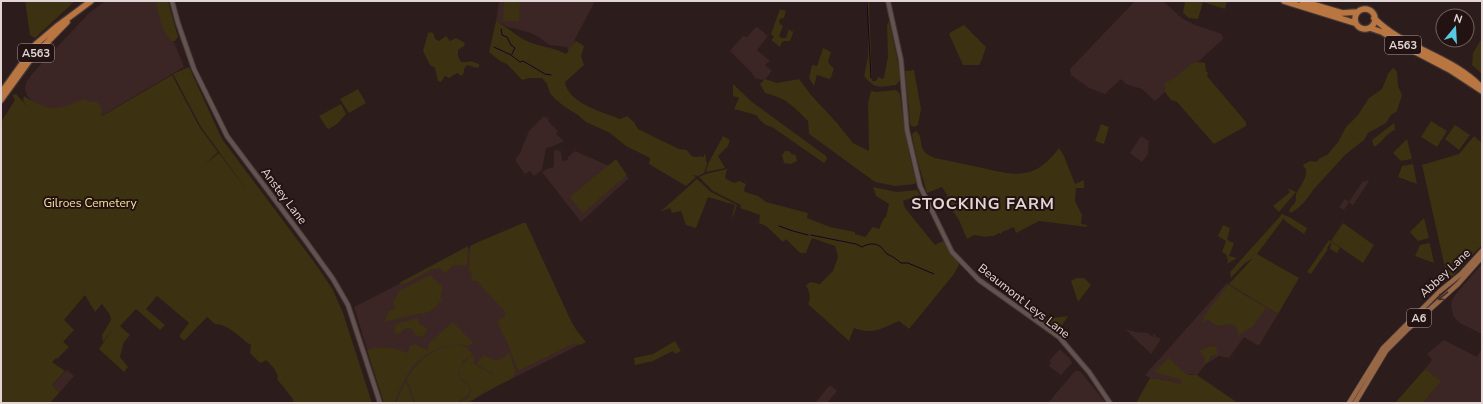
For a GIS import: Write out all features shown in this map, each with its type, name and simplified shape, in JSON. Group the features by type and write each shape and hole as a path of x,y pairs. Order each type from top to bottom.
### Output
{"highway":[{"name":"A563","path":"1,93 45,35 91,1"},
{"path":"1284,1 1355,23 1362,29 1370,28 1374,24 1372,13 1366,9 1357,12 1342,13 1302,1"},
{"name":"A563","path":"1,100 35,48 66,24 77,12"},
{"path":"1355,23 1357,12"},
{"name":"A563","path":"1374,18 1388,30 1435,55 1473,82"},
{"name":"A563","path":"1370,28 1382,32 1408,48 1473,82"},
{"path":"1473,82 1482,88"},
{"path":"1473,82 1482,98"}],"main road":[{"name":"Abbey Lane","path":"1355,403 1383,348 1394,335 1440,291 1461,274 1482,252"},
{"name":"Abbey Lane","path":"1349,403 1371,371 1396,340 1458,284 1482,258"}],"street":[{"name":"Anstey Lane","path":"172,1 194,69 227,136 306,240 333,279 348,305 380,403"},
{"name":"Beaumont Leys Lane","path":"888,1 901,60 907,130 920,186 952,252 979,280 1059,337 1089,372 1110,403"}],"shaded area":[{"path":"105,1 160,1 165,20 184,67 101,116 48,116 28,97 25,90 26,83 32,74 88,14"},
{"path":"499,1 595,1 575,39 573,54 569,52 567,47 549,45 531,33 508,27 496,21"},
{"path":"1135,1 1163,1 1183,19 1195,25 1222,34 1223,39 1155,101 1142,89 1126,84 1121,79 1105,94 1089,88 1071,75 1070,69"},
{"path":"757,27 768,36 757,50 770,61 765,65 772,71 762,80 755,78 730,51 743,36 747,37"},
{"path":"543,117 549,119 548,121 558,131 556,134 564,141 546,148 542,170 534,176 530,171 525,174 515,160 520,153 529,131"},
{"path":"1141,136 1149,141 1148,154 1142,162 1130,153"},
{"path":"554,150 561,151 562,161 568,160 568,157 575,151 621,171 629,178 581,222 542,172 554,167"},
{"path":"1363,181 1369,181 1353,205 1349,202"},
{"path":"1345,199 1349,202 1344,210 1339,207"},
{"path":"470,248 558,297 581,344 499,385 468,403 384,403 354,307"},
{"path":"1482,264 1482,334 1460,323 1454,317 1451,306 1455,295"},
{"path":"1227,283 1278,314 1260,344 1257,345 1244,337 1229,358 1219,356 1206,364 1197,375 1191,374 1180,384 1150,378 1145,375"},
{"path":"1125,329 1135,332 1148,333 1152,337 1156,334 1155,336 1161,339 1151,354"},
{"path":"1444,340 1477,357 1482,348 1482,403 1423,403 1440,381 1425,369 1432,360 1427,354"},
{"path":"1060,349 1072,363 1061,375 1049,366 1051,363 1049,361"},
{"path":"67,370 74,376 59,393 52,385"},
{"path":"1075,371 1080,371 1105,402 1104,403 1048,403"},
{"path":"830,385 837,391 827,403 815,403"}],"green space":[{"path":"25,1 75,1 35,38 30,35"},
{"path":"156,1 168,1 178,37 175,41 171,41 165,32 159,17"},
{"path":"504,1 520,1 519,21 503,21"},
{"path":"866,1 869,1 872,81 876,81 878,77 883,79 884,77 888,57 887,25 889,21 898,62 900,80 896,85 874,86 864,76 868,57 868,21"},
{"path":"1185,1 1227,1 1225,9 1203,2 1198,19 1189,18 1183,13"},
{"path":"780,9 786,11 784,18 779,20 780,24 783,26 779,36 786,38 789,29 792,32 794,30 790,41 782,42 780,47 771,40 774,37 771,34"},
{"path":"496,21 527,41 558,50 566,54 576,41 584,46 581,56 584,65 565,82 567,89 572,96 587,106 620,119 627,116 634,122 638,129 679,149 687,150 693,156 702,156 703,158 705,153 707,164 704,173 698,176 692,175 696,177 686,186 649,164 650,158 626,146 610,133 586,122 565,107 550,93 547,84 542,78 522,80 507,64 500,61 489,52"},
{"path":"964,25 986,47 979,65 963,65 949,34"},
{"path":"431,32 434,34 435,39 439,41 446,36 450,41 456,38 465,43 464,46 458,50 458,56 461,62 471,61 479,64 479,67 477,68 467,65 462,76 457,73 449,78 445,76 441,82 438,81 435,68 430,65 423,51 428,33"},
{"path":"1482,38 1482,74 1472,65 1473,53"},
{"path":"823,48 831,52 828,62 834,68 831,78 829,79 817,75 814,86 809,78 812,65 817,66"},
{"path":"1198,62 1205,63 1206,71 1208,73 1207,76 1246,122 1246,126 1214,144 1177,102 1171,100 1165,92 1165,83 1176,77 1190,65"},
{"name":"Gilroes Cemetery","path":"189,67 222,139 317,266 333,290 343,313 372,403 293,403 293,399 277,379 278,376 273,367 266,360 261,363 259,362 250,353 251,345 229,329 220,324 215,324 207,317 184,341 179,336 189,323 157,296 146,309 165,325 160,330 136,309 120,326 130,335 124,342 120,357 128,367 124,372 99,349 114,327 103,342 102,335 111,320 110,315 102,304 95,312 85,295 64,320 74,330 63,342 69,347 52,362 65,371 52,385 59,393 50,403 1,403 1,122 15,100 12,95 16,94 27,106 23,100 24,96 40,105 53,108 66,106 83,99 91,102 98,102 102,110 102,116 172,75 200,128 218,152 205,164 219,153 247,190 201,127 173,74"},
{"path":"1394,68 1397,72 1398,86 1402,95 1397,111 1391,115 1386,123 1368,133 1364,140 1345,155 1304,202 1291,213 1289,211 1295,203 1296,194 1306,173 1306,169 1303,166 1304,164 1310,161 1316,162 1320,158 1327,155 1338,142 1346,127 1358,115 1369,98 1382,89 1388,74"},
{"path":"914,70 921,109 918,125 915,127 911,126 910,122 905,71"},
{"path":"765,79 777,83 799,79 853,143 869,151 868,103 871,91 896,90 900,94 906,138 916,181 915,184 895,186 875,182 809,134 808,121 793,107 778,97 765,93 760,84"},
{"path":"733,84 752,102 826,156 827,159 824,163 772,127 764,124 756,115 734,109 739,98 733,96"},
{"path":"358,89 366,103 349,113 340,99"},
{"path":"341,104 346,114 337,124 329,129 327,128 319,116"},
{"path":"1431,121 1447,131 1437,147 1421,137"},
{"path":"1394,123 1395,130 1389,133 1374,147 1372,140"},
{"path":"1101,124 1109,127 1104,144 1095,141"},
{"path":"1455,125 1470,135 1459,150 1445,139"},
{"path":"916,131 919,134 922,148 925,152 935,158 1006,173 1025,173 1042,166 1059,148 1064,156 1075,184 1084,180 1084,188 1076,188 1075,201 1082,215 1081,224 1087,225 1087,227 1039,221 1016,233 1014,227 994,236 987,237 974,235 967,239 942,187 927,193 912,135"},
{"path":"723,136 730,140 728,146 718,156 725,168 706,172 708,164"},
{"path":"1474,136 1482,143 1482,245 1453,276 1446,272 1422,165 1459,154"},
{"path":"1407,139 1412,159 1401,161 1393,153"},
{"path":"785,151 789,151 796,155 797,161 791,164 784,163 782,155"},
{"path":"616,159 627,175 583,213 570,197"},
{"path":"1413,164 1417,184 1398,177 1402,166"},
{"path":"727,169 726,179 734,183 739,181 746,184 744,190 745,192 758,196 766,202 808,213 807,218 830,227 855,232 855,234 865,237 873,227 879,229 884,218 886,217 889,204 876,196 873,187 897,192 917,190 920,195 903,201 905,208 935,245 943,241 959,264 954,274 909,329 899,321 882,329 872,331 854,328 849,341 808,304 810,295 806,286 810,282 820,284 833,271 838,257 835,246 812,238 806,253 800,253 786,239 783,242 766,226 759,223 760,215 740,208 741,205 713,191 699,177"},
{"path":"697,179 711,192 737,205 733,217 735,205 708,197 696,228 686,225 681,211 672,213 670,208 660,212"},
{"path":"1287,188 1296,192 1279,212 1273,206 1290,192"},
{"path":"1282,214 1307,228 1304,234 1285,221 1284,218 1257,254 1299,278 1278,314 1229,284 1253,258 1244,264 1231,278 1230,272"},
{"path":"1424,218 1429,238 1418,241 1410,232"},
{"path":"526,223 572,323 586,342 580,345 575,343 518,371 509,346 497,322 505,316 505,312 477,281 472,281 471,272 469,272 470,246"},
{"path":"1343,223 1374,245 1363,263 1331,241"},
{"path":"1223,225 1230,228 1227,240 1234,243 1229,256 1237,258 1227,264 1228,261 1226,254 1222,252 1226,241 1218,236"},
{"path":"1329,240 1340,248 1337,253 1330,249 1331,242 1311,274 1307,272"},
{"path":"1429,243 1434,263 1415,256 1420,245"},
{"path":"468,246 467,265 454,265 445,273 439,267 437,269 432,269 407,283 399,283"},
{"path":"430,275 443,287 440,297 442,301 429,312 384,322 389,311 396,308 393,303 399,291"},
{"path":"1076,278 1084,278 1091,285 1078,302 1071,281"},
{"path":"1228,285 1266,308 1252,327 1238,335 1237,328 1231,324 1217,326 1207,319 1204,324 1204,316"},
{"path":"1068,316 1058,332 1038,320"},
{"path":"419,318 418,323 428,329 423,337 415,335 413,330 409,328 405,329 399,334 394,333 396,324"},
{"path":"453,322 473,343 469,346 453,345 437,349 430,353 416,363 408,373 394,403 384,403 367,350 388,348 397,349 408,353 410,346 415,344 427,350 429,343"},
{"path":"675,341 681,351 675,354 673,351 653,361 635,365 634,358 653,354"},
{"path":"458,345 466,347 472,353 470,357 463,361 458,374 460,379 470,387 469,394 457,403 415,403 410,386 406,381 415,367 434,352 442,348"},
{"path":"1216,346 1218,354 1211,356 1206,364 1204,363 1205,357 1200,352 1201,350"},
{"path":"508,353 510,354 516,373 511,379 481,394 468,403 459,403 469,397 471,391 469,384 459,377 461,366 465,361 473,355 474,364 494,375 476,364 484,355 493,360 499,360"},
{"path":"1169,358 1187,375 1197,375 1238,403 1136,403 1150,378 1180,384 1182,380 1154,372"},
{"path":"1425,369 1441,381 1423,403 1395,403"},
{"path":"405,382 409,388 414,403 396,403"}],"waterway":[{"path":"867,1 871,78"},
{"path":"501,29 502,35 507,37 511,45 515,48 512,54"},
{"path":"494,47 511,55 520,62 523,61 545,74 551,75"},
{"path":"779,226 808,235"},
{"path":"811,235 856,244 862,247 869,244 876,244 887,254 901,263 908,263 934,274"}],"district":[{"name":"STOCKING FARM","path":"983,203"}]}
